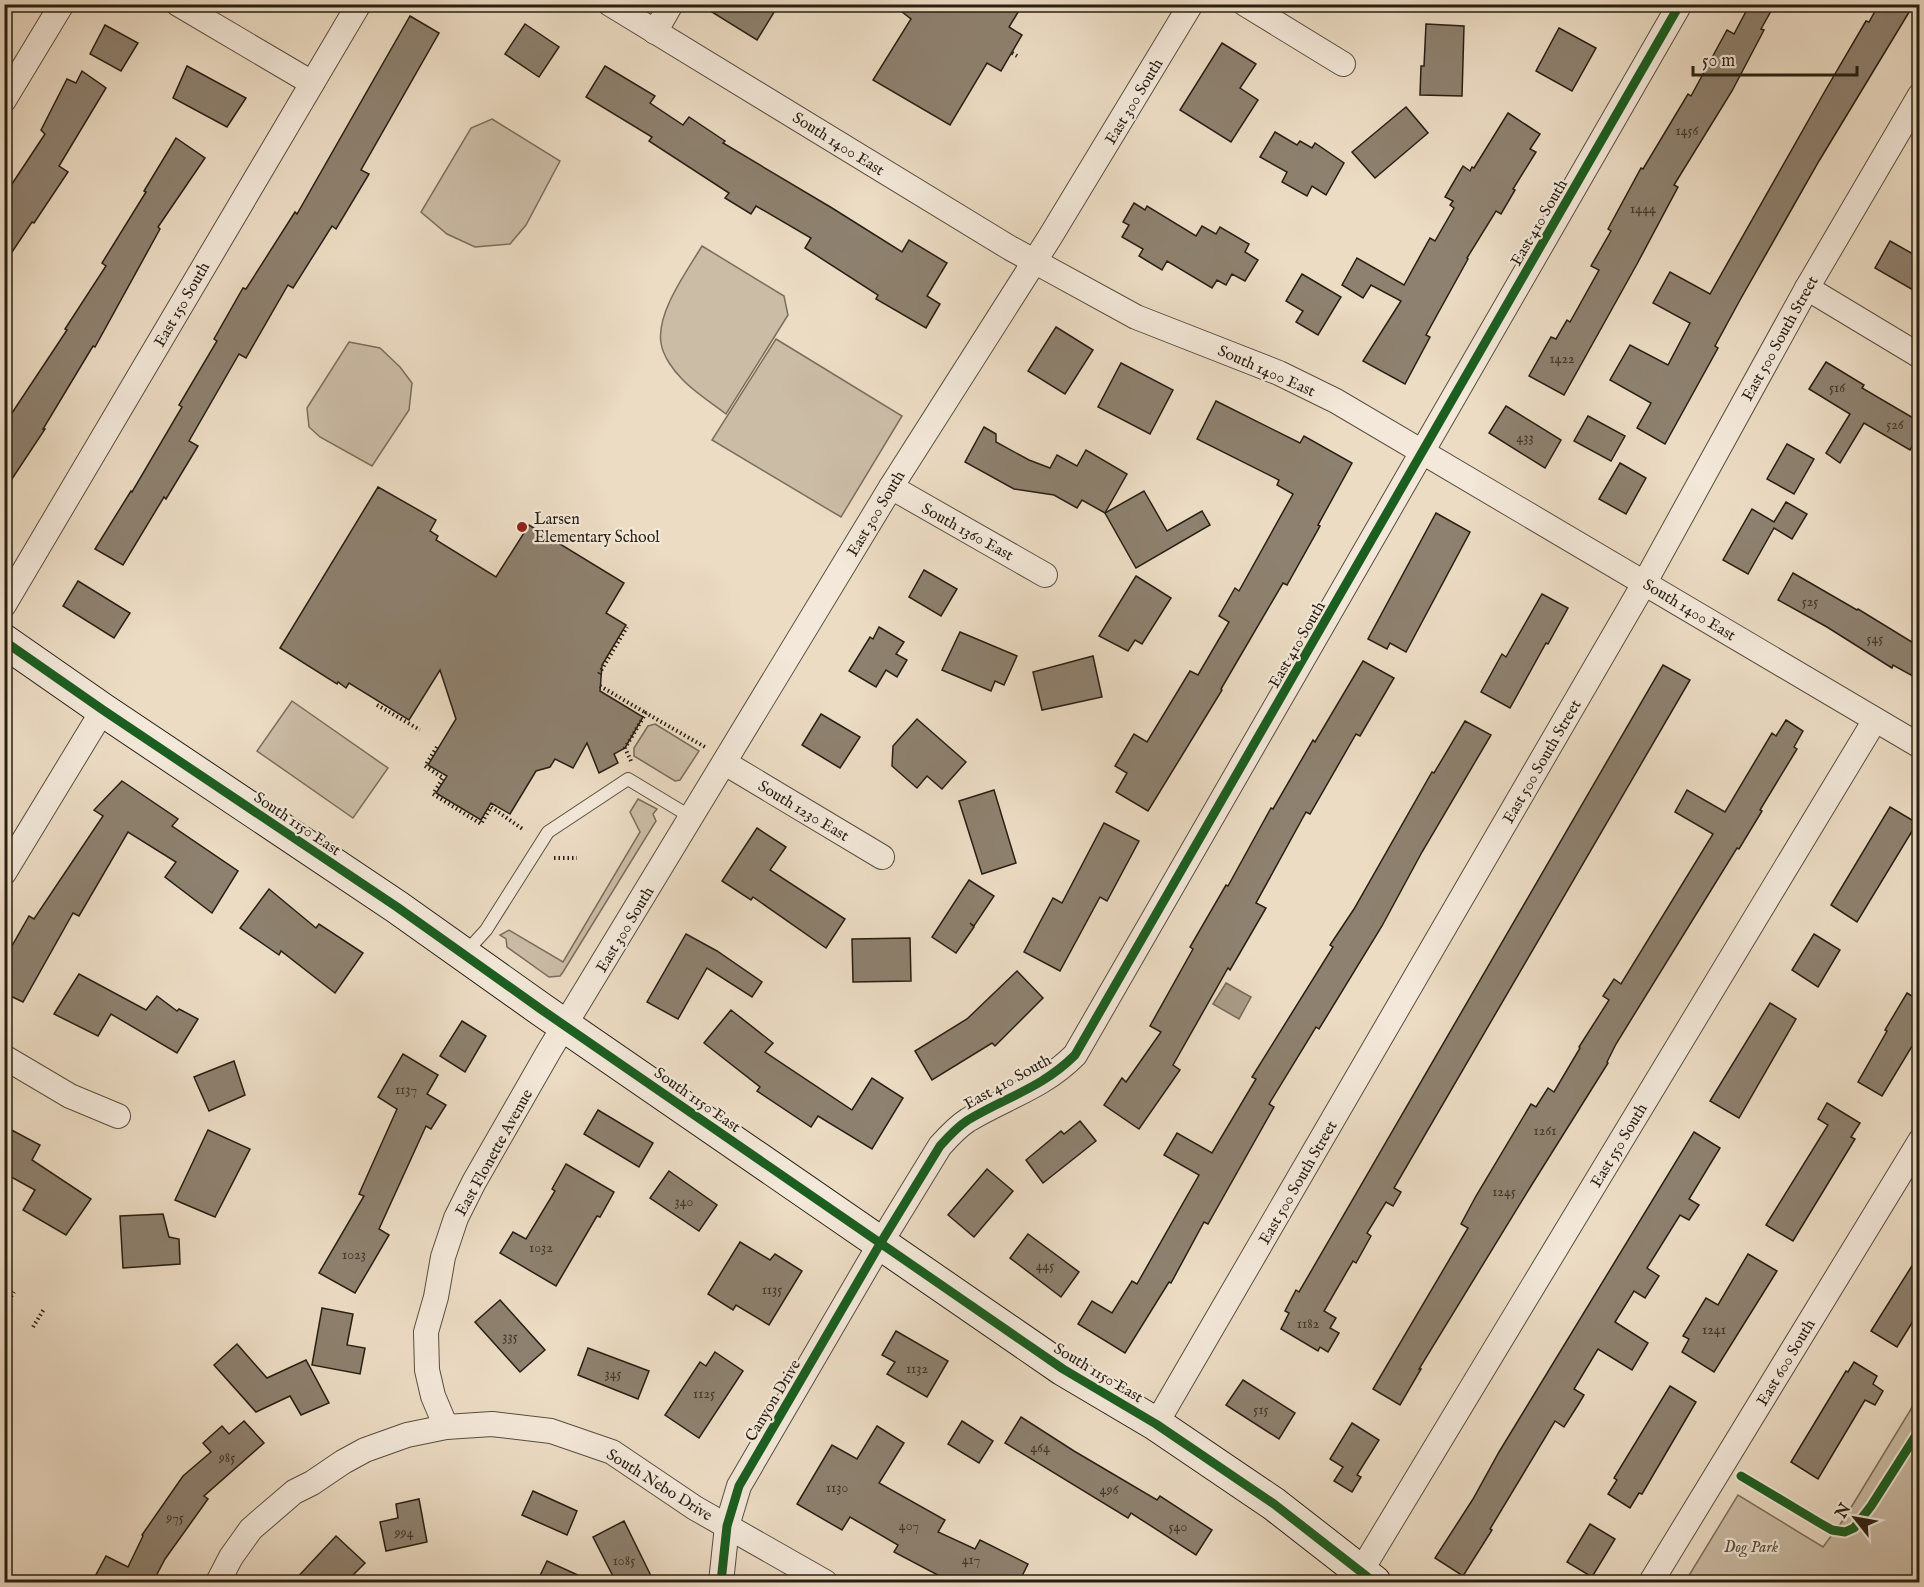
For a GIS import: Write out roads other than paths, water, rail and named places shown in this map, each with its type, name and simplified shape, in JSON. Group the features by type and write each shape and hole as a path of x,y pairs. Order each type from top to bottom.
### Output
{"street":[{"path":"4,100 62,4"},
{"path":"178,4 312,83"},
{"name":"East 150 South","path":"4,605 359,4"},
{"name":"South 1400 East","path":"610,4 1034,261 1136,317 1279,373 1336,401 1920,746"},
{"path":"655,32 671,4"},
{"name":"East 300 South","path":"566,1026 891,487 1050,237 1191,4"},
{"path":"1245,4 1343,64"},
{"name":"East 410 South","path":"880,1244 940,1146 952,1133 966,1121 1049,1078 1075,1054 1424,453 1680,4"},
{"name":"East 500 South Street","path":"1156,1424 1645,582 1807,288 1920,95"},
{"path":"1807,288 1920,356"},
{"name":"South 1360 East","path":"891,487 1045,575"},
{"name":"South 1150 East","path":"4,641 397,907 463,955 1063,1369 1156,1424 1274,1504 1367,1577"},
{"path":"4,873 103,710"},
{"name":"East 550 South","path":"1367,1577 1875,720"},
{"name":"South 1230 East","path":"725,763 882,857"},
{"name":"East Flonette Avenue","path":"446,1426 433,1396 427,1370 426,1332 443,1257 456,1218 474,1182 566,1026"},
{"path":"4,1057 70,1096 118,1116"},
{"name":"East 600 South","path":"1651,1582 1920,1141"},
{"name":"Canyon Drive","path":"720,1582 727,1526 739,1486 880,1244"},
{"name":"South Nebo Drive","path":"446,1426 492,1424 531,1427 594,1444 612,1452 695,1508 825,1582"},
{"path":"218,1582 231,1557 251,1529 294,1492 365,1450 407,1434 446,1426"}],"lane":[{"path":"463,955 486,930 548,832 628,779 691,817"}],"place":[{"name":"Larsen Elementary School","path":"522,527"}],"park label":[{"name":"Dog Park","path":"1751,1546"}]}
